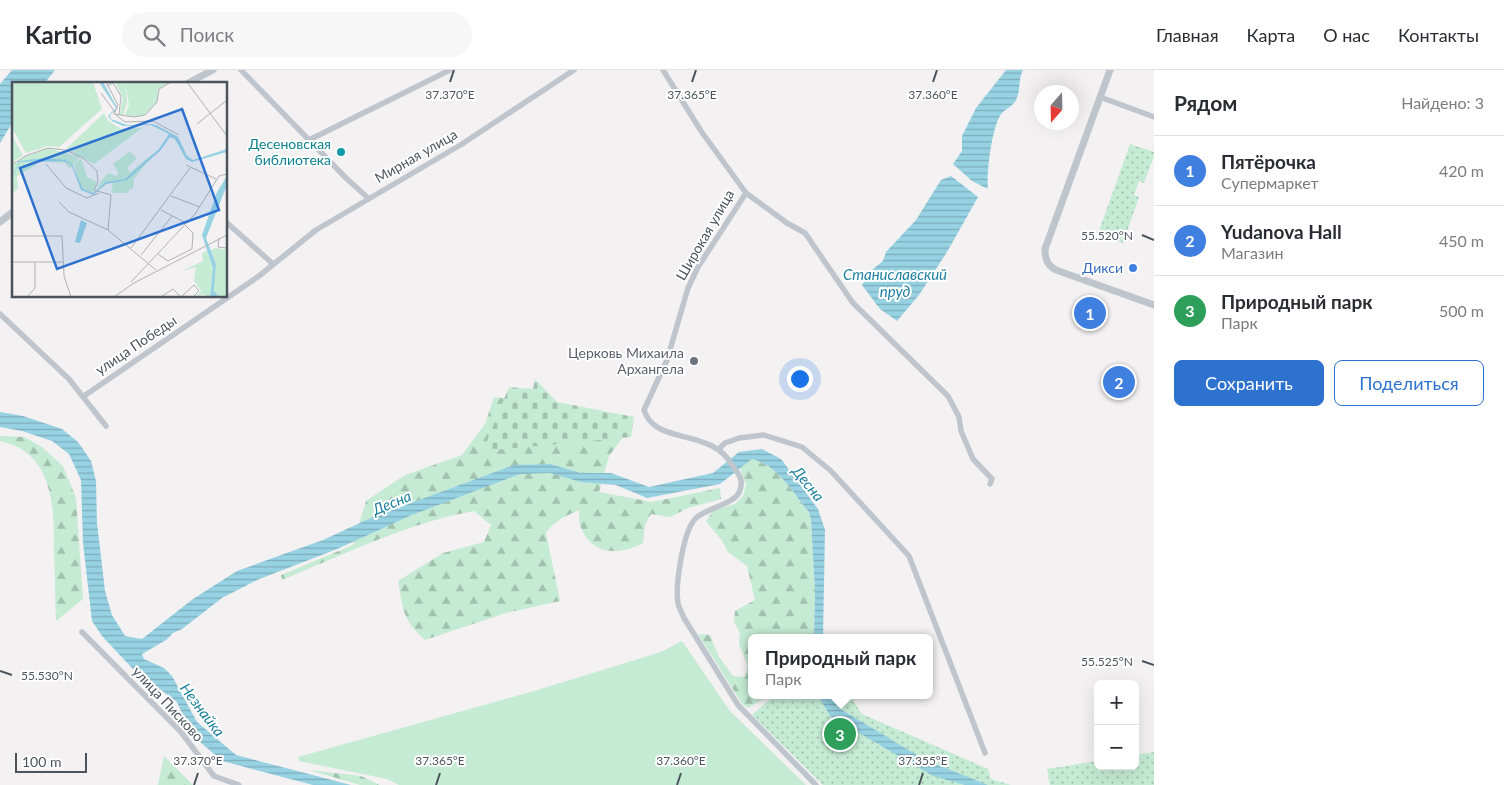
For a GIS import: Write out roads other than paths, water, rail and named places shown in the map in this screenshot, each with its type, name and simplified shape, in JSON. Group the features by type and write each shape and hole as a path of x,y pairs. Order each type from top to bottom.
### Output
{"street":[{"path":"190,82 213,70"},
{"path":"242,70 269,100 368,198"},
{"path":"311,140 450,70"},
{"name":"Мирная улица","path":"273,264 316,230 462,144 574,70"},
{"name":"Широкая улица","path":"662,70 701,131 746,193 698,266 688,288 668,360 647,399 644,410 646,419 654,427 664,432 699,439 719,448"},
{"path":"1110,70 1045,249 1045,258 1051,267 1154,305"},
{"path":"1100,97 1154,117"},
{"path":"746,193 787,223 805,233 853,303 948,396 959,417 961,431 973,459 992,479 990,484"},
{"path":"0,222 12,213"},
{"path":"228,224 273,264"},
{"name":"улица Победы","path":"228,298 260,276 273,264"},
{"name":"улица Победы","path":"84,396 228,298"},
{"path":"0,314 69,379 106,426"},
{"path":"816,785 738,705 684,618 678,604 679,575 691,525 702,512 734,499 739,494 741,480 729,458 719,448 725,443 739,438 764,435 802,447 831,471 909,556 985,753"},
{"name":"улица Писково","path":"82,632 181,732 214,776 223,783 239,785"}],"water":[{"path":"12,70 55,70 46,82 12,82 12,123 0,143 0,84"},
{"path":"1006,70 1023,70 1016,100 1002,113 995,128 989,162 988,189 972,181 953,164 962,151 962,136 976,108"},
{"name":"Станиславский пруд","path":"951,176 978,197 947,252 919,295 897,321 880,309 862,285 872,270 883,261 886,252 916,220 941,180"},
{"path":"0,412 23,416 62,429 78,442 91,461 96,481 97,523 105,591 112,615 125,636 142,639 193,599 237,571 323,540 373,517 514,465 550,464 581,473 611,473 649,487 713,473 739,452 762,449 781,459 818,509 825,530 823,634 814,634 815,592 809,512 784,480 761,462 752,459 720,484 647,498 616,485 581,482 550,473 520,474 412,515 337,549 257,580 222,598 182,629 142,654 144,659 164,668 172,676 197,722 236,755 351,785 313,785 222,761 191,734 177,702 133,669 102,636 92,621 83,543 81,480 69,454 52,441 22,431 0,427"},
{"path":"820,699 831,699 839,708 925,760 988,785 965,785 933,776 830,716"}],"place":[{"name":"Десеновская библиотека","path":"341,152"},
{"name":"Дикси","path":"1133,268"},
{"name":"Пятёрочка","path":"1090,313"},
{"name":"Церковь Михаила Архангела","path":"694,361"},
{"name":"Yudanova Hall","path":"1119,382"},
{"name":"Природный парк","path":"840,734"}],"water label":[{"name":"Десна","path":"808,484"},
{"name":"Десна","path":"392,503"},
{"name":"Незнайка","path":"202,710"}]}
